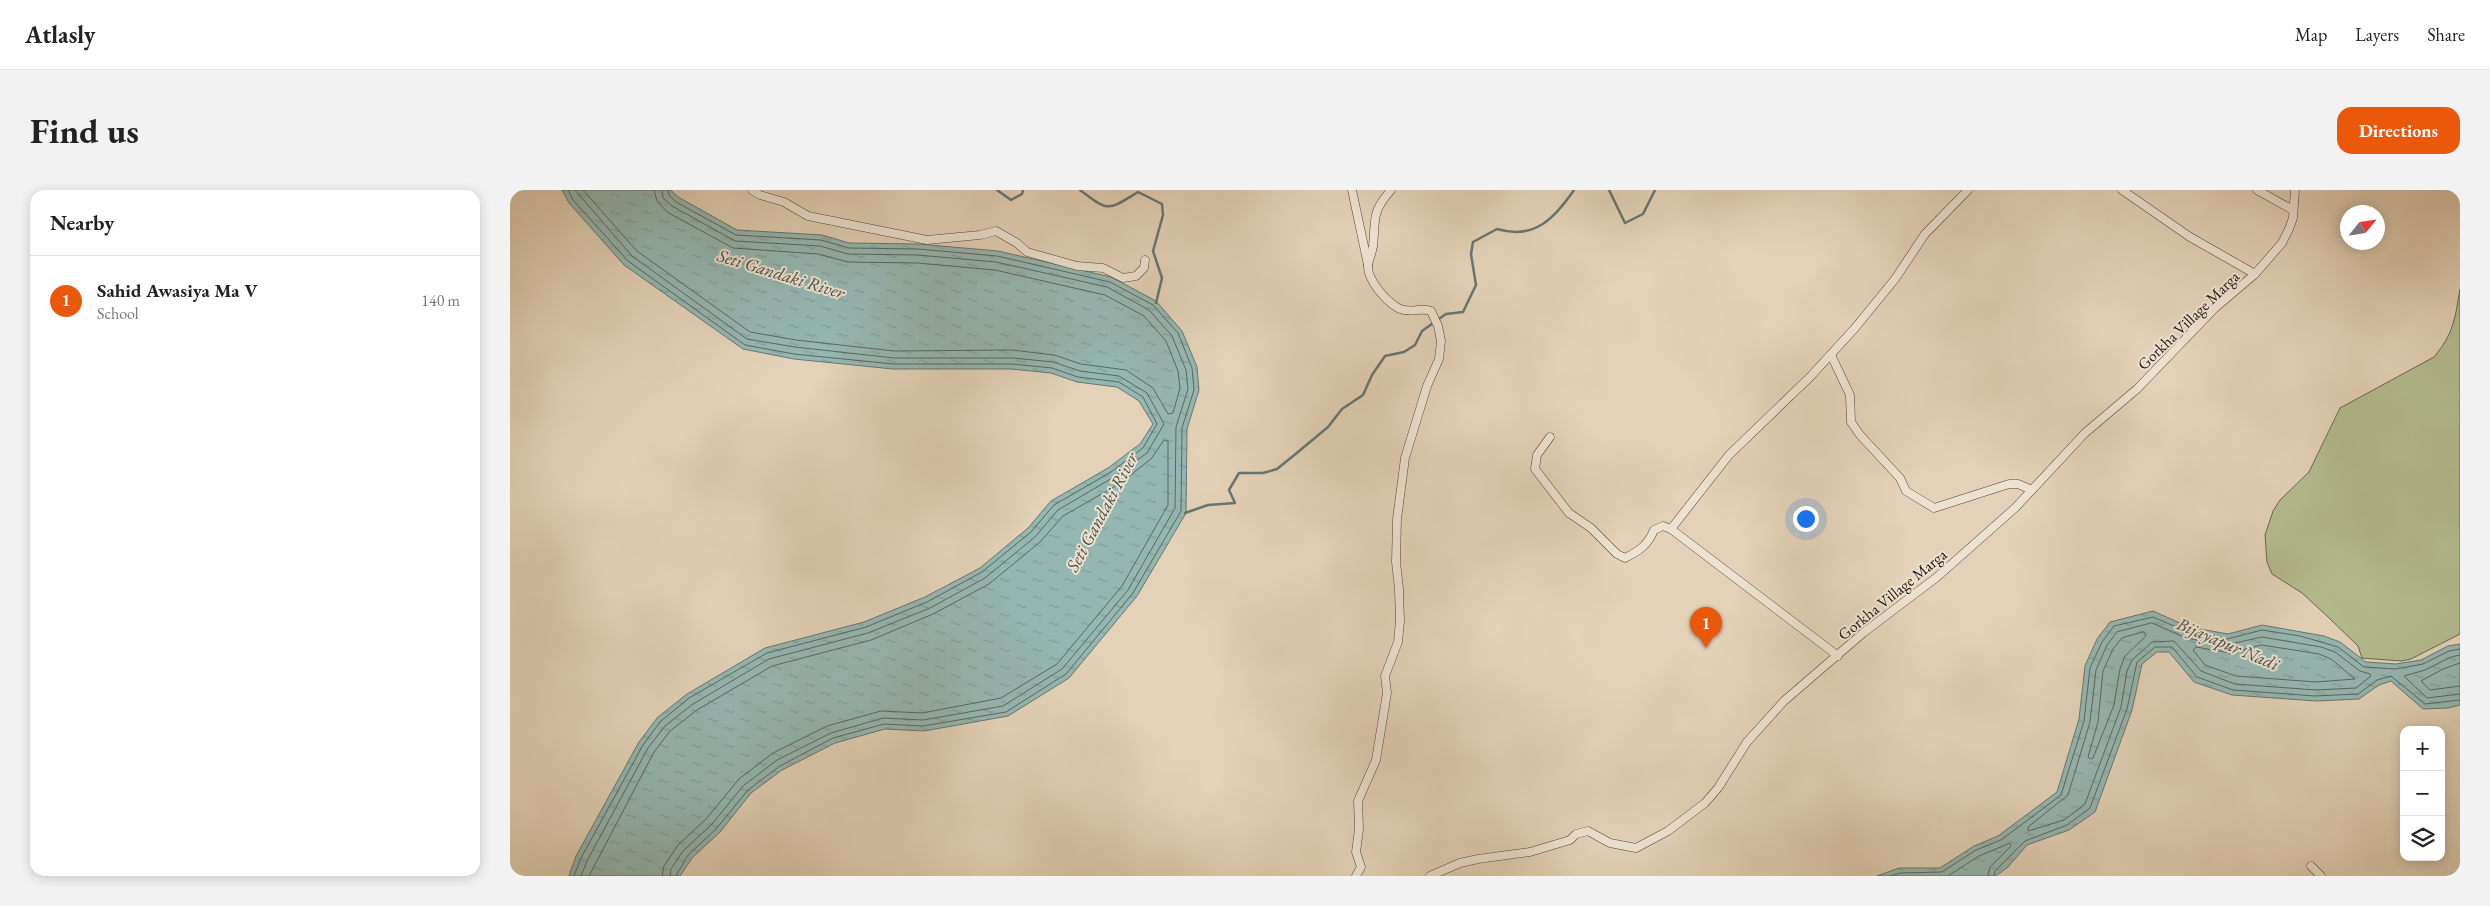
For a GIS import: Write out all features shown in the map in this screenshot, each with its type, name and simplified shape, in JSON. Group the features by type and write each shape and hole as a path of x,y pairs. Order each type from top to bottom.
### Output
{"street":[{"path":"752,190 760,195 784,202 808,216 928,240 980,235 996,231 1017,243 1026,252 1077,266 1103,268 1123,278 1136,276 1144,268 1145,260"},
{"path":"1352,190 1368,265 1375,285 1390,303 1404,310 1423,308 1431,311 1438,326 1441,341 1439,359 1427,386 1405,458 1397,519 1396,562 1400,607 1398,635 1393,658 1385,676 1387,693 1376,760 1358,801 1359,829 1356,852 1362,868 1356,876"},
{"path":"1368,265 1373,244 1374,214 1391,190"},
{"path":"1671,529 1729,455 1831,355 1895,279 1925,234 1968,190"},
{"path":"2122,190 2190,237 2255,274"},
{"path":"2257,190 2293,210"},
{"name":"Gorkha Village Marga","path":"1430,876 1460,863 1530,852 1570,840 1576,834 1588,831 1610,843 1636,848 1668,831 1705,803 1718,788 1747,742 1784,701 1863,634 1938,577 2032,490 2085,433 2137,389 2215,308 2255,274 2282,243 2292,218 2295,190"},
{"path":"1831,355 1850,395 1852,422 1875,453 1900,478 1906,492 1934,508 2009,484 2018,484 2032,490"},
{"path":"1550,437 1537,455 1535,469 1569,513 1591,528 1617,554 1624,558 1636,553 1649,542 1654,530 1663,526 1671,529 1838,656"},
{"path":"2311,866 2321,876"}],"green space":[{"path":"2460,289 2460,634 2411,659 2402,661 2362,658 2358,646 2327,616 2302,593 2272,574 2267,562 2265,535 2273,511 2280,500 2309,472 2340,408 2434,357 2450,333"}],"water":[{"name":"Seti Gandaki River","path":"562,190 671,190 678,197 737,230 822,235 849,243 918,244 998,251 1111,277 1156,301 1182,331 1197,367 1199,390 1187,429 1186,513 1137,596 1069,678 1008,716 924,731 885,729 835,743 782,770 751,793 720,832 692,858 680,876 569,876 576,856 639,742 657,718 687,694 765,648 864,622 925,597 980,568 1028,528 1051,501 1108,468 1140,444 1153,424 1139,401 1117,387 1077,382 1051,373 1011,369 893,369 794,359 743,349 624,265 569,203"},
{"name":"Bijayapur Nadi","path":"2153,611 2189,627 2228,634 2262,625 2324,636 2340,642 2366,662 2396,664 2421,660 2448,646 2460,644 2460,705 2448,708 2423,709 2391,681 2379,685 2359,699 2316,701 2232,695 2194,682 2169,652 2157,652 2142,664 2132,710 2095,812 2069,830 2027,845 2008,867 1996,876 1877,876 1899,868 1940,868 1974,846 1998,836 2057,792 2079,719 2085,666 2097,639 2110,622"}],"waterway":[{"path":"997,190 1011,200 1022,194 1023,190"},
{"path":"1080,190 1097,202 1108,206 1114,206 1138,192 1162,204 1163,215 1153,251 1162,278 1156,303"},
{"path":"1185,513 1208,505 1235,503 1229,490 1239,473 1263,473 1277,469 1298,452 1328,427 1342,409 1363,395 1372,375 1385,356 1404,352 1415,345 1422,331 1446,314 1463,312 1476,285 1471,254 1473,242 1497,229 1522,232 1542,224 1559,210 1574,190"},
{"path":"1609,190 1625,223 1643,214 1655,190"}],"place":[{"name":"Sahid Awasiya Ma V","path":"1706,648"}]}
